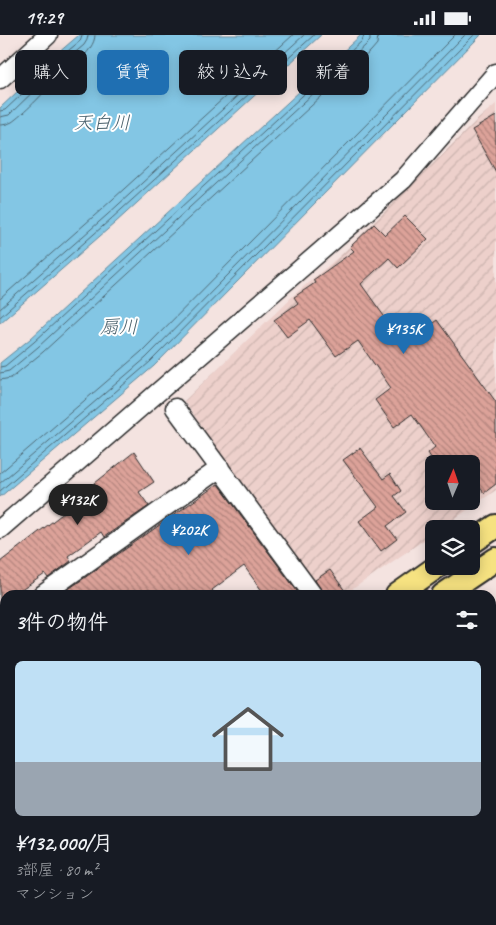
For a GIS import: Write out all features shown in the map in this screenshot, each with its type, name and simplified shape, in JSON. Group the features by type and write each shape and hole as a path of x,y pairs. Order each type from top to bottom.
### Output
{"main road":[{"path":"450,590 496,559"},
{"path":"404,590 425,575"}],"street":[{"path":"0,79 48,35"},
{"path":"0,529 403,180 496,73"},
{"path":"175,408 309,590"},
{"path":"49,590 220,468"}],"shaded area":[{"path":"496,104 496,490 480,501 480,455 425,455 425,510 467,510 453,520 425,520 425,539 351,590 316,590 184,401 295,294 342,254 477,120"}],"water":[{"name":"天白川","path":"79,35 321,35 305,50 297,50 297,57 287,66 287,50 179,50 179,95 255,95 115,223 0,323 0,108 15,94 87,95 87,50 62,50"},
{"name":"扇川","path":"361,35 481,35 154,366 0,497 0,363 30,339 297,94 369,95 369,50 345,50"}],"building":[{"path":"496,116 496,172 472,130"},
{"path":"405,216 428,239 398,268 389,258 361,284 404,344 437,320 496,402 496,484 484,493 480,487 480,455 429,455 428,453 435,447 412,414 394,427 375,400 391,388 358,341 336,356 310,320 287,337 274,320 298,303 294,297 315,283 313,280 354,251 350,247 374,224 385,235"},
{"path":"360,448 383,479 390,474 401,491 394,496 406,512 387,526 397,539 381,551 359,521 378,507 343,460"},
{"path":"134,452 154,482 139,492 149,506 104,537 101,532 68,556 71,561 48,578 45,574 21,590 0,590 0,562 79,501 92,490 90,487"},
{"path":"218,484 296,590 261,590 244,566 212,590 67,590"},
{"path":"330,570 344,590 321,590 315,580"}]}
